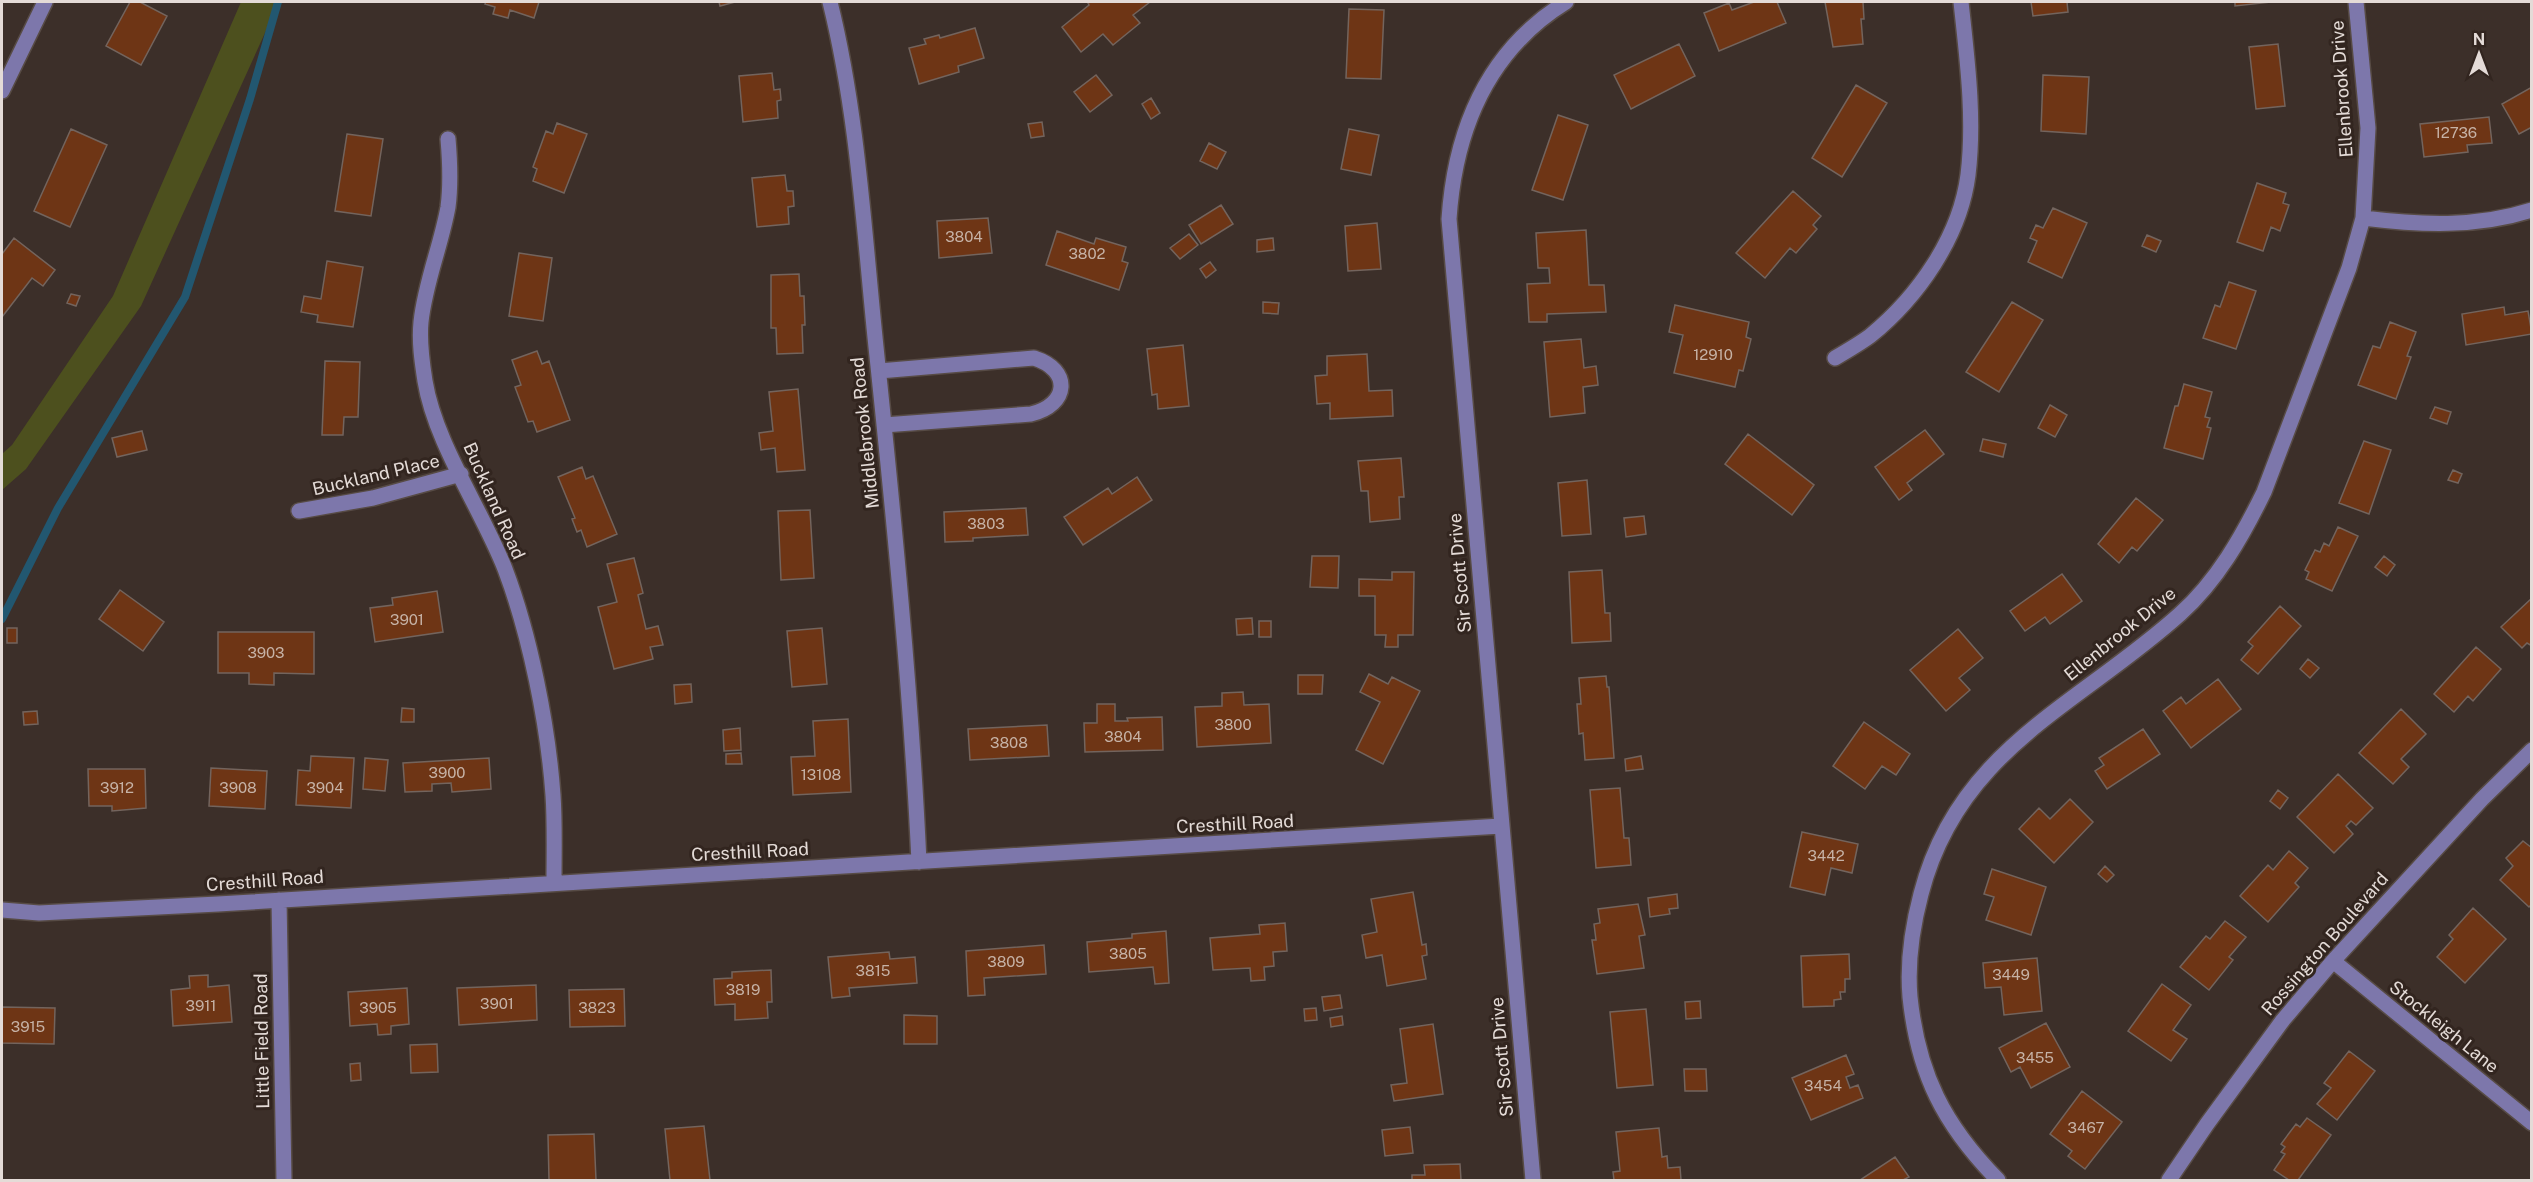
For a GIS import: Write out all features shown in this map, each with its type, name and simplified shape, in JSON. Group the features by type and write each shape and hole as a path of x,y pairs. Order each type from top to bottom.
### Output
{"street":[{"path":"2,91 45,2"},
{"name":"Middlebrook Road","path":"830,2 852,110 879,371 913,742 919,862"},
{"path":"1835,358 1869,336 1899,308 1930,268 1947,240 1961,208 1968,175 1970,110 1961,2"},
{"name":"Ellenbrook Drive","path":"1998,1180 1974,1156 1946,1116 1925,1072 1913,1024 1908,972 1915,917 1928,866 1949,822 1980,777 2020,738 2181,614 2225,563 2264,492 2349,268 2363,218 2368,128 2356,2"},
{"name":"Sir Scott Drive","path":"1533,1180 1449,219 1452,180 1461,142 1481,93 1500,61 1520,38 1557,4"},
{"name":"Buckland Road","path":"448,139 451,173 448,207 421,322 421,345 426,383 436,421 505,569 527,643 543,718 553,795 554,882"},
{"path":"2363,218 2414,225 2464,224 2509,217 2532,210"},
{"path":"879,371 1034,358 1047,362 1058,373 1061,385 1053,405 1031,414 884,425"},
{"name":"Buckland Place","path":"299,511 373,498 461,474"},
{"name":"Rossington Boulevard","path":"2169,1180 2283,1020 2333,961 2482,799 2532,750"},
{"name":"Cresthill Road","path":"2,910 39,913 279,900 1501,826"},
{"name":"Little Field Road","path":"279,900 284,1180"},
{"name":"Stockleigh Lane","path":"2333,961 2532,1123"}],"green space":[{"path":"241,2 279,2 141,306 26,469 2,490 2,454 12,445 113,296"}],"building":[{"path":"130,2 140,2 167,16 141,65 106,46"},
{"path":"486,2 539,2 534,18 510,10 508,18 493,14 495,7 485,4"},
{"path":"719,2 735,2 720,6"},
{"path":"1090,2 1150,2 1133,15 1140,23 1113,45 1103,34 1081,52 1062,27"},
{"path":"1754,2 1777,2 1786,23 1719,51 1704,13 1729,3 1732,10"},
{"path":"1825,2 1863,2 1864,19 1861,19 1863,44 1833,47"},
{"path":"2031,2 2067,2 2068,12 2033,16"},
{"path":"2235,2 2271,2 2235,6"},
{"path":"1349,9 1384,10 1381,79 1346,78"},
{"path":"975,28 984,58 958,66 959,72 919,84 909,48 926,44 924,39 939,35 940,38"},
{"path":"1679,44 1695,76 1631,109 1614,75"},
{"path":"2278,44 2285,106 2256,109 2249,47"},
{"path":"772,73 774,90 780,89 781,100 777,101 778,118 743,122 739,76"},
{"path":"1096,75 1112,95 1090,112 1074,92"},
{"path":"2043,75 2089,77 2086,134 2041,131"},
{"path":"1856,85 1887,103 1842,177 1812,158"},
{"path":"2532,87 2532,127 2519,134 2502,104"},
{"path":"1151,98 1160,113 1151,119 1142,104"},
{"path":"1558,115 1588,125 1563,200 1532,190"},
{"path":"2489,117 2492,143 2467,145 2468,152 2424,157 2420,124"},
{"path":"1042,122 1044,136 1031,138 1028,124"},
{"path":"557,123 587,134 564,193 533,181 537,169 533,167 546,131 553,134"},
{"path":"71,129 107,145 70,227 34,211"},
{"path":"1349,129 1379,135 1371,175 1341,169"},
{"path":"347,134 383,139 371,216 335,211"},
{"path":"1209,143 1226,152 1217,169 1200,161"},
{"path":"785,175 787,191 793,191 794,206 788,207 789,224 757,227 752,178"},
{"path":"2257,183 2286,193 2283,203 2289,205 2280,231 2271,227 2263,251 2237,242"},
{"path":"1793,191 1821,216 1813,225 1817,229 1796,253 1790,248 1765,278 1736,253"},
{"path":"1221,205 1233,224 1201,244 1189,225"},
{"path":"2053,208 2087,223 2062,278 2028,262 2037,241 2030,238 2036,225 2043,228"},
{"path":"988,218 992,253 939,258 937,221"},
{"path":"1377,223 1381,269 1348,271 1345,226"},
{"path":"1586,230 1589,285 1604,285 1606,312 1547,314 1547,322 1529,322 1527,284 1550,283 1549,268 1538,268 1536,233"},
{"path":"1057,231 1094,244 1096,238 1126,247 1122,261 1128,263 1119,290 1046,265"},
{"path":"1189,234 1198,245 1180,259 1170,248"},
{"path":"2147,235 2161,241 2156,252 2142,246"},
{"path":"14,238 55,270 43,286 32,278 2,317 2,254"},
{"path":"1273,238 1274,250 1257,252 1257,240"},
{"path":"519,253 552,258 543,321 509,316"},
{"path":"327,261 363,267 353,327 317,322 318,315 301,312 304,296 321,299"},
{"path":"1210,262 1216,270 1206,278 1200,269"},
{"path":"799,274 800,296 804,296 803,353 777,354 776,328 771,328 771,275"},
{"path":"2229,282 2256,291 2236,349 2203,338 2215,305 2220,307"},
{"path":"71,294 80,296 76,306 67,303"},
{"path":"1263,302 1279,303 1278,314 1263,313"},
{"path":"2012,302 2043,320 1999,392 1966,372"},
{"path":"1675,305 1749,322 1746,337 1751,339 1743,371 1739,370 1735,387 1674,373 1683,335 1669,332"},
{"path":"2504,307 2505,315 2528,311 2532,334 2466,345 2462,314"},
{"path":"2390,322 2416,332 2407,356 2411,357 2396,399 2358,385 2373,346 2380,348"},
{"path":"1581,339 1584,368 1596,366 1598,385 1583,387 1585,413 1550,417 1544,342"},
{"path":"1183,345 1189,406 1158,409 1157,394 1152,395 1147,349"},
{"path":"537,351 542,364 549,361 570,420 537,432 533,421 528,422 515,387 521,385 512,360"},
{"path":"1367,354 1369,391 1392,390 1393,416 1330,419 1330,403 1317,404 1315,376 1327,375 1327,356"},
{"path":"325,361 360,362 358,417 344,417 343,435 322,435"},
{"path":"2184,384 2212,392 2205,417 2210,418 2207,427 2211,428 2203,459 2164,448 2175,406 2178,406"},
{"path":"798,389 805,470 777,472 775,448 761,450 759,433 773,431 769,392"},
{"path":"2050,405 2067,415 2055,437 2038,428"},
{"path":"2435,407 2451,412 2447,424 2430,418"},
{"path":"1925,430 1944,454 1907,483 1912,490 1899,500 1875,467"},
{"path":"142,431 147,450 117,457 112,438"},
{"path":"1748,434 1814,485 1792,515 1725,464"},
{"path":"1983,439 2006,444 2003,457 1980,451"},
{"path":"2364,441 2391,450 2369,514 2339,503"},
{"path":"1401,458 1404,497 1399,497 1400,519 1370,522 1368,491 1361,491 1358,461"},
{"path":"582,467 586,479 593,476 617,534 587,547 581,530 577,532 572,519 575,518 558,477"},
{"path":"2453,470 2462,474 2458,483 2448,480"},
{"path":"1137,477 1152,500 1083,545 1064,517 1108,488 1112,494"},
{"path":"1587,480 1591,534 1562,536 1558,483"},
{"path":"2136,498 2163,520 2137,551 2132,547 2119,563 2098,544"},
{"path":"1026,508 1028,535 945,542 944,512"},
{"path":"810,510 814,578 781,580 778,511"},
{"path":"1644,516 1646,534 1626,537 1624,518"},
{"path":"2338,527 2358,536 2332,591 2306,579 2309,572 2305,570 2315,550 2320,552 2324,543 2329,546"},
{"path":"1312,556 1339,556 1338,588 1310,587"},
{"path":"2384,556 2395,565 2387,576 2375,567"},
{"path":"634,558 643,593 638,595 646,629 658,626 663,645 650,647 653,659 614,669 598,607 617,602 607,564"},
{"path":"1602,570 1605,613 1610,613 1611,641 1572,643 1569,572"},
{"path":"1392,572 1414,572 1413,635 1398,635 1398,647 1385,647 1386,635 1375,635 1375,596 1359,596 1359,579 1392,580"},
{"path":"2062,574 2082,601 2050,624 2045,617 2025,631 2010,611"},
{"path":"120,590 164,622 143,651 99,619"},
{"path":"437,591 443,632 375,642 370,608 393,605 392,598"},
{"path":"2532,598 2532,646 2527,643 2522,648 2501,627"},
{"path":"2280,606 2301,626 2258,674 2241,660 2253,646 2248,642"},
{"path":"1252,618 1253,634 1237,635 1236,619"},
{"path":"1259,621 1271,621 1271,637 1259,637"},
{"path":"7,628 17,628 17,643 7,643"},
{"path":"822,628 827,684 792,687 787,631"},
{"path":"1958,629 1983,658 1959,678 1970,690 1946,711 1910,670"},
{"path":"218,632 314,632 314,674 274,673 274,685 249,684 249,673 218,673"},
{"path":"2476,647 2501,669 2473,701 2468,696 2454,712 2434,694"},
{"path":"2308,659 2319,668 2310,678 2300,669"},
{"path":"1369,674 1388,684 1392,677 1420,691 1383,764 1356,750 1380,702 1360,692"},
{"path":"1298,675 1323,675 1322,694 1298,694"},
{"path":"1606,676 1607,687 1609,687 1614,758 1585,760 1583,733 1579,734 1577,704 1581,704 1579,678"},
{"path":"2218,679 2241,709 2191,748 2163,711 2181,697 2186,704"},
{"path":"691,684 692,702 675,704 674,685"},
{"path":"1243,692 1244,705 1269,704 1271,743 1197,747 1195,707 1222,706 1222,693"},
{"path":"1097,704 1115,704 1115,721 1128,721 1127,718 1162,717 1163,750 1085,752 1084,723 1097,723"},
{"path":"402,708 414,709 414,722 401,722"},
{"path":"2401,709 2426,734 2401,759 2409,767 2393,784 2359,753"},
{"path":"37,711 38,724 24,725 23,712"},
{"path":"848,719 851,792 793,795 791,757 815,756 813,721"},
{"path":"1864,722 1910,754 1896,775 1882,766 1865,789 1833,766"},
{"path":"1047,725 1049,756 970,760 968,729"},
{"path":"740,728 741,750 724,751 723,730"},
{"path":"2143,729 2160,754 2107,789 2095,771 2104,765 2099,758"},
{"path":"741,753 742,764 726,764 726,754"},
{"path":"311,756 354,758 351,808 296,805 298,770 310,771"},
{"path":"1641,756 1643,769 1626,771 1625,759"},
{"path":"365,758 388,760 385,791 363,789"},
{"path":"489,758 491,789 452,792 451,783 432,784 432,791 405,792 403,763"},
{"path":"211,768 267,771 265,809 209,806"},
{"path":"88,769 145,769 146,808 112,811 112,806 89,806"},
{"path":"2338,774 2373,808 2356,825 2351,821 2346,826 2353,834 2334,853 2297,817"},
{"path":"1620,788 1624,838 1629,838 1631,865 1596,868 1590,790"},
{"path":"2278,790 2288,798 2280,809 2270,801"},
{"path":"2070,799 2093,822 2054,863 2019,829 2039,808 2050,819"},
{"path":"1802,832 1858,844 1852,873 1831,868 1825,895 1790,887"},
{"path":"2523,841 2532,848 2532,904 2529,907 2500,880 2513,866 2506,858"},
{"path":"2289,851 2308,868 2295,883 2299,887 2268,922 2240,896 2268,865 2273,870"},
{"path":"2105,866 2114,875 2107,882 2098,874"},
{"path":"1992,869 2046,887 2031,935 1986,920 1994,897 1984,894"},
{"path":"1413,892 1422,945 1426,944 1427,955 1422,956 1426,979 1387,986 1382,955 1366,958 1362,935 1377,932 1371,899"},
{"path":"1677,894 1678,908 1669,909 1670,914 1650,917 1648,898"},
{"path":"1638,904 1645,935 1639,936 1644,968 1597,974 1592,940 1596,940 1594,924 1600,923 1598,909"},
{"path":"2473,908 2506,939 2465,983 2437,957 2453,939 2449,935"},
{"path":"2225,921 2246,937 2229,957 2233,960 2209,990 2180,967 2206,936 2210,939"},
{"path":"1285,923 1287,951 1273,952 1274,966 1264,967 1265,980 1251,981 1250,968 1213,970 1210,938 1260,934 1259,925"},
{"path":"1166,931 1169,983 1155,984 1153,967 1089,972 1087,942 1132,938 1132,934"},
{"path":"1044,945 1046,974 984,978 985,995 968,996 966,951"},
{"path":"889,952 890,959 915,957 917,983 849,988 850,996 832,998 828,957"},
{"path":"1849,954 1850,979 1845,979 1845,992 1840,992 1841,999 1834,1000 1834,1006 1803,1007 1801,956"},
{"path":"2037,958 2042,1011 2004,1015 2001,987 1985,988 1983,963"},
{"path":"771,970 772,1002 767,1002 768,1018 735,1020 735,1004 715,1005 714,979 732,978 732,972"},
{"path":"208,975 208,987 229,985 232,1022 173,1026 171,990 190,988 189,976"},
{"path":"2162,984 2191,1005 2173,1030 2187,1039 2171,1061 2128,1031"},
{"path":"536,985 537,1020 459,1025 457,988"},
{"path":"407,988 409,1024 391,1026 391,1034 378,1035 377,1024 350,1026 348,992"},
{"path":"624,989 625,1026 570,1027 569,990"},
{"path":"1340,995 1342,1008 1324,1011 1322,997"},
{"path":"1700,1001 1701,1018 1686,1019 1685,1002"},
{"path":"2,1007 55,1008 54,1044 2,1043"},
{"path":"1316,1008 1317,1020 1305,1021 1304,1009"},
{"path":"1646,1009 1653,1085 1617,1088 1610,1012"},
{"path":"904,1015 937,1016 937,1044 904,1044"},
{"path":"1342,1016 1343,1025 1331,1027 1330,1018"},
{"path":"2046,1023 2070,1067 2031,1088 2020,1067 2011,1072 1999,1048"},
{"path":"1433,1024 1443,1094 1394,1101 1391,1085 1407,1083 1400,1029"},
{"path":"437,1044 438,1072 411,1073 410,1045"},
{"path":"2349,1051 2375,1071 2337,1120 2317,1104 2331,1088 2324,1083"},
{"path":"1846,1055 1854,1074 1846,1077 1850,1088 1858,1085 1863,1098 1811,1120 1792,1078"},
{"path":"360,1063 361,1080 351,1081 350,1064"},
{"path":"1684,1069 1706,1069 1707,1091 1685,1091"},
{"path":"2082,1091 2122,1122 2085,1169 2068,1156 2072,1151 2050,1134"},
{"path":"2307,1118 2331,1135 2298,1180 2289,1180 2274,1170 2285,1154 2281,1152 2285,1147 2281,1144 2296,1124 2300,1127"},
{"path":"704,1126 710,1180 670,1180 665,1129"},
{"path":"1410,1127 1413,1153 1385,1156 1382,1130"},
{"path":"1659,1128 1662,1157 1667,1156 1668,1168 1680,1167 1681,1180 1614,1180 1613,1172 1620,1171 1616,1132"},
{"path":"594,1134 596,1180 549,1180 548,1135"},
{"path":"1895,1157 1909,1177 1903,1180 1860,1180"},
{"path":"1460,1164 1461,1180 1412,1180 1412,1175 1425,1175 1424,1165"}],"waterway":[{"path":"2,619 58,508 185,297 250,99 278,2"}]}
